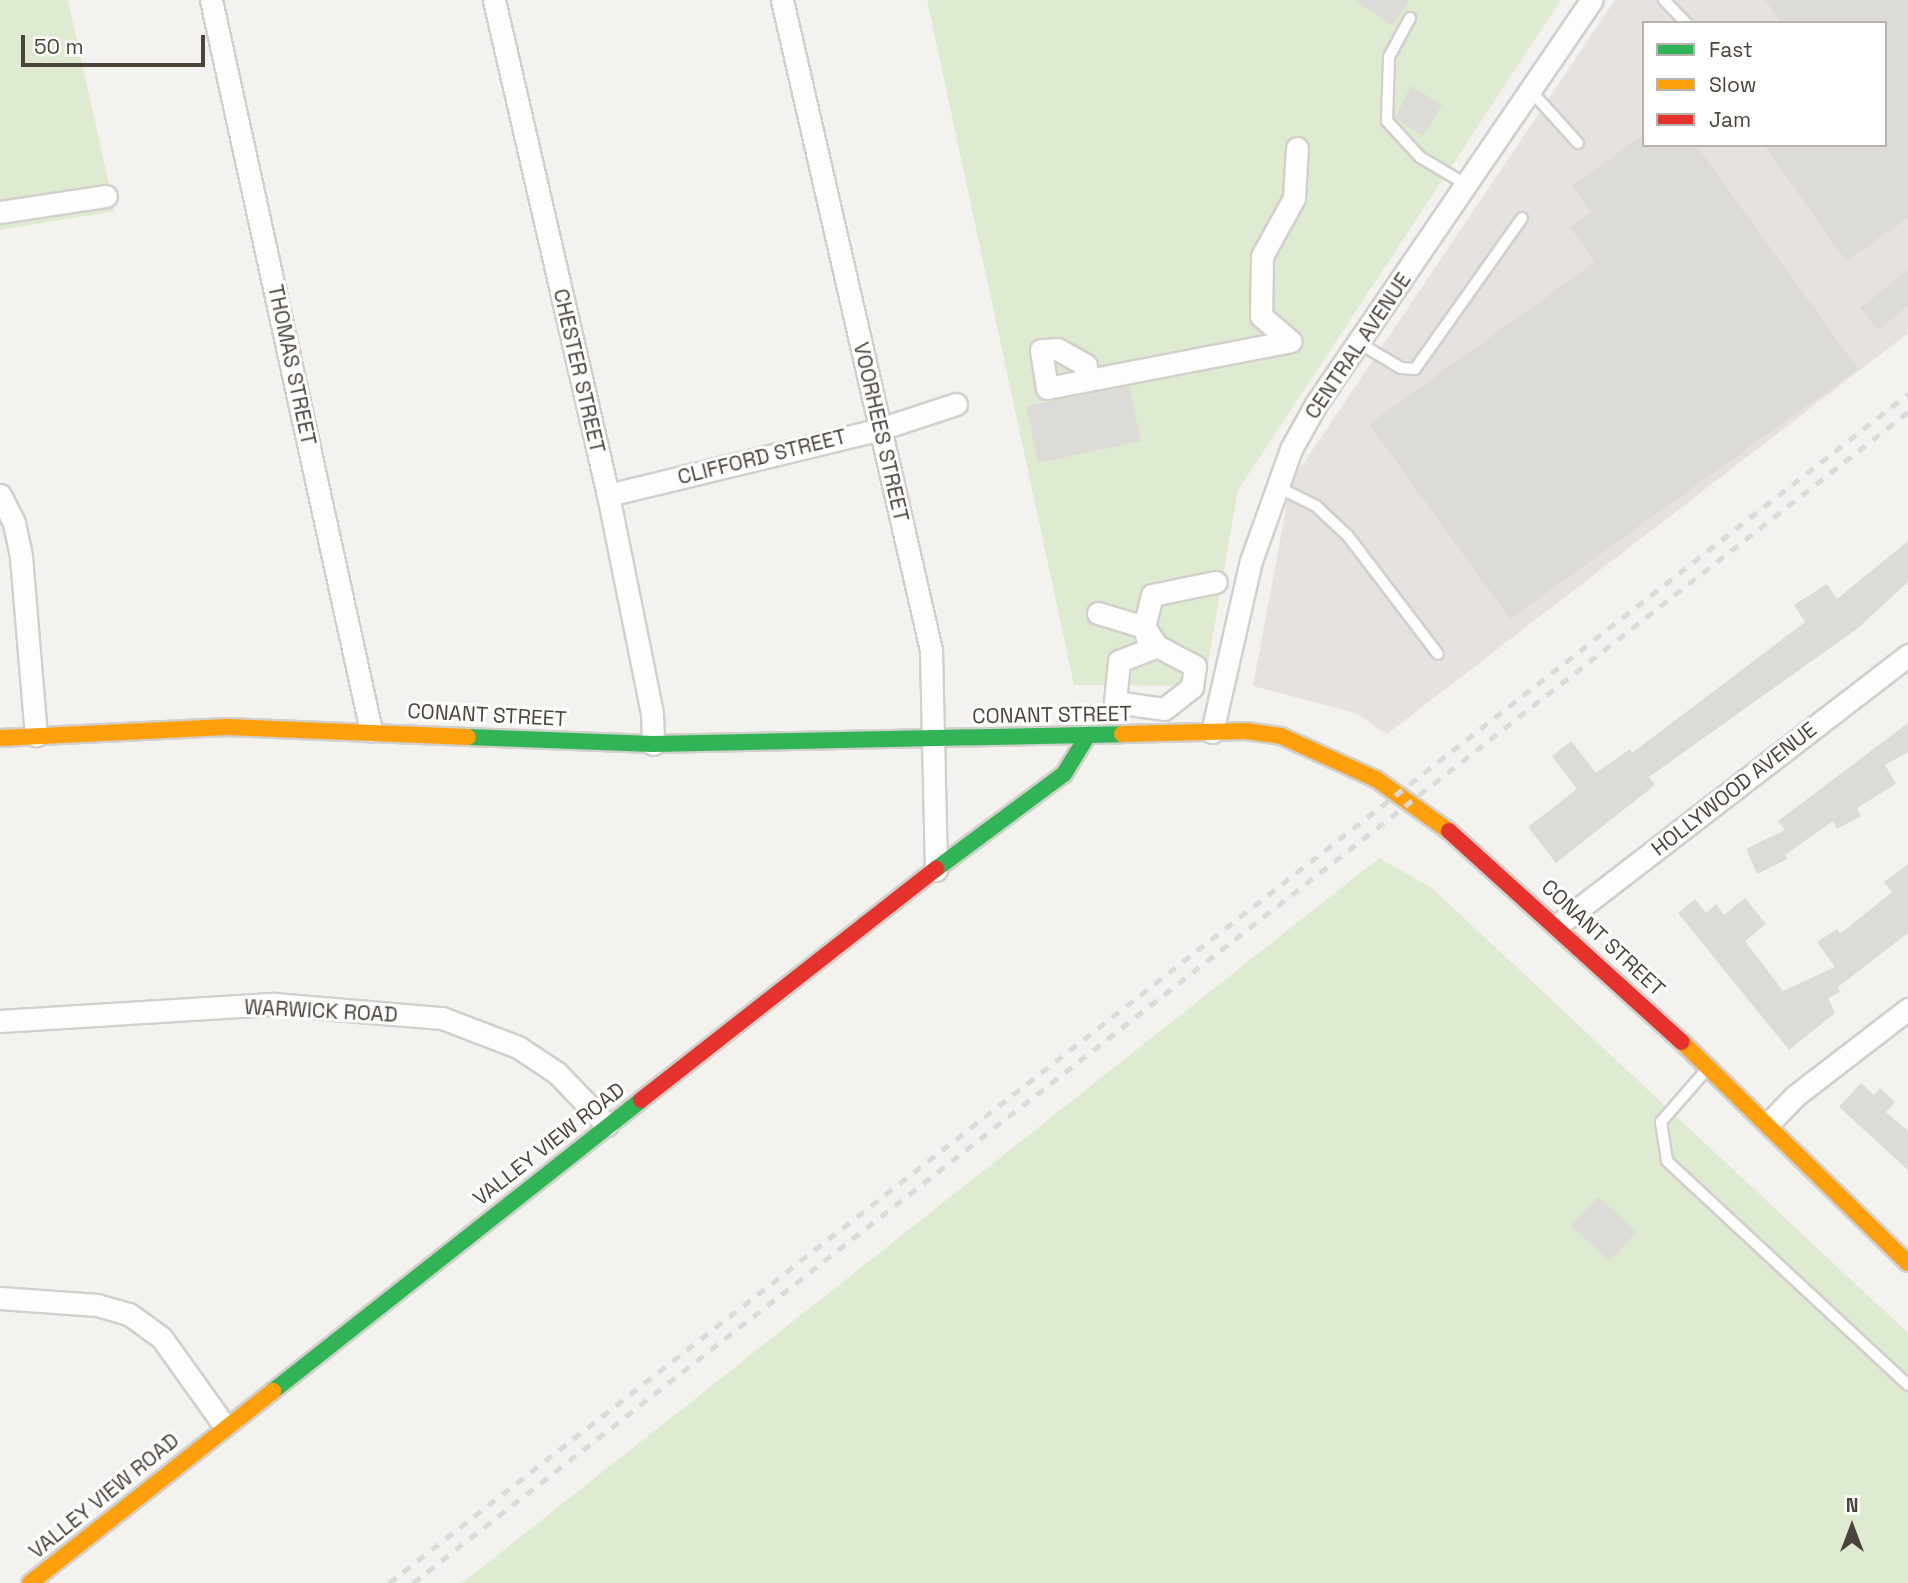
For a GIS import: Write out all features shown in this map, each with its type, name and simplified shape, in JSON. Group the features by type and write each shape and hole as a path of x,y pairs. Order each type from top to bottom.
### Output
{"street":[{"name":"THOMAS STREET","path":"211,0 371,731"},
{"name":"CHESTER STREET","path":"494,0 608,495 652,714 653,744"},
{"name":"VOORHEES STREET","path":"782,0 930,650 936,870"},
{"name":"CENTRAL AVENUE","path":"1212,732 1251,561 1276,486 1316,404 1592,0"},
{"path":"1086,365 1057,349 1041,350 1047,388 1290,341 1261,316 1262,256 1294,198 1297,148"},
{"path":"0,212 106,196"},
{"name":"CLIFFORD STREET","path":"608,495 880,429 956,404"},
{"path":"0,495 14,523 21,557 36,735"},
{"path":"1098,614 1144,627 1157,646 1195,666 1192,687 1164,709 1115,702 1119,662 1150,649 1144,627 1152,595 1216,582"},
{"name":"HOLLYWOOD AVENUE","path":"1559,924 1908,655"},
{"name":"CONANT STREET","path":"0,738 227,727 653,744 1212,732 1281,736 1376,779 1475,849 1559,924 1769,1123 1908,1263"},
{"name":"VALLEY VIEW ROAD","path":"30,1583 224,1425 607,1125 1064,774 1088,735"},
{"name":"WARWICK ROAD","path":"0,1021 274,1004 442,1018 518,1047 558,1073 607,1125"},
{"path":"1769,1123 1908,1009"},
{"path":"0,1297 97,1305 129,1314 161,1337 224,1425"}],"lane":[{"path":"1664,0 1684,21"},
{"path":"1410,19 1389,57 1387,121 1420,157 1467,185"},
{"path":"1531,91 1578,144"},
{"path":"1359,343 1401,368 1415,369 1522,218"},
{"path":"1276,486 1316,506 1349,536 1438,654"},
{"path":"1709,1068 1661,1122 1667,1161 1908,1385"}],"shaded area":[{"path":"1615,0 1908,0 1908,333 1387,734 1356,713 1253,686 1291,482"}],"green space":[{"path":"0,0 68,0 115,211 0,230"},
{"path":"927,0 1561,0 1238,490 1204,686 1074,685"},
{"path":"1379,858 1432,888 1908,1333 1908,1583 462,1583"}],"building":[{"path":"1355,0 1409,0 1392,25"},
{"path":"1765,0 1908,0 1908,218 1846,261 1765,147 1887,147 1887,21 1780,21"},
{"path":"1411,86 1442,105 1423,136 1395,118"},
{"path":"1642,135 1642,147 1697,147 1858,369 1510,619 1369,424 1595,262 1570,227 1591,212 1572,186"},
{"path":"1908,270 1908,306 1878,330 1860,308"},
{"path":"1129,386 1141,441 1038,463 1026,406"},
{"path":"1908,541 1908,582 1858,628 1649,777 1655,785 1556,863 1528,827 1577,789 1552,756 1571,741 1596,773 1630,749 1632,753 1805,622 1794,605 1827,584 1837,599"},
{"path":"1908,723 1908,752 1885,765 1896,784 1857,808 1861,816 1837,829 1833,821 1785,855 1787,859 1757,874 1746,849 1785,830 1778,821"},
{"path":"1908,864 1908,933 1838,987 1840,992 1828,998 1835,1013 1789,1050 1678,913 1695,899 1706,913 1716,904 1724,915 1745,898 1766,924 1745,941 1783,991 1835,967 1817,942 1837,929 1840,934 1892,892 1884,882"},
{"path":"1861,1083 1874,1095 1880,1088 1895,1102 1886,1112 1908,1131 1908,1170 1839,1107"},
{"path":"1598,1197 1637,1232 1610,1261 1571,1226"}],"railway":[{"path":"389,1583 1908,394"},
{"path":"413,1583 1908,412"}],"traffic: fast":[{"path":"468,737 653,744 1122,734"},
{"path":"936,869 1064,774 1088,735"},
{"path":"273,1391 641,1100"}],"traffic: slow":[{"path":"0,738 227,727 468,737"},
{"path":"1122,734 1246,731 1281,736 1376,779 1449,831"},
{"path":"1682,1042 1908,1263"},
{"path":"30,1583 273,1391"}],"traffic: jam":[{"path":"1449,831 1682,1042"},
{"path":"641,1100 936,869"}]}
